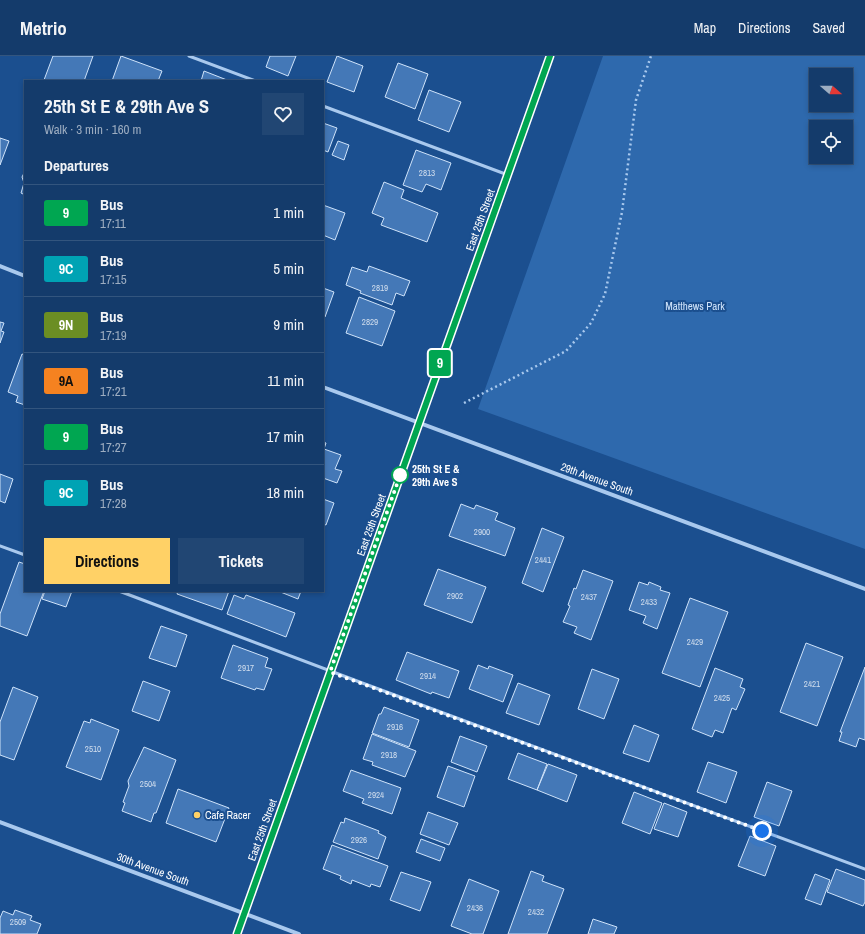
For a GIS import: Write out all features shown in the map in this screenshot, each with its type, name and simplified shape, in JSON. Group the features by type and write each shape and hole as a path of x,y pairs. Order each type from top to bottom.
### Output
{"street":[{"name":"East 25th Street","path":"237,934 550,56"},
{"path":"0,266 24,276"},
{"name":"29th Avenue South","path":"324,387 865,589"},
{"name":"30th Avenue South","path":"0,822 299,934"}],"lane":[{"path":"189,56 253,80"},
{"path":"324,106 508,175"},
{"path":"0,546 24,555"},
{"path":"122,592 330,672 865,869"}],"path":[{"path":"464,403 566,350 591,323 605,294 622,212 636,100 651,56"}],"green space":[{"name":"Matthews Park","path":"603,56 865,56 865,549 478,409"}],"building":[{"path":"53,56 93,56 84,80 44,80"},
{"path":"121,56 162,71 158,80 112,80"},
{"path":"270,56 296,56 288,76 266,67"},
{"path":"337,56 363,66 354,92 327,82"},
{"path":"398,63 428,74 415,109 385,97"},
{"path":"204,71 227,80 201,80"},
{"path":"429,90 461,102 449,132 418,120"},
{"path":"324,123 337,128 328,152 324,150"},
{"path":"0,138 9,141 0,165"},
{"path":"338,141 349,145 344,160 332,155"},
{"path":"416,150 451,163 441,190 426,184 422,192 403,185"},
{"path":"384,182 404,190 401,198 438,213 427,242 381,225 384,218 372,213"},
{"path":"24,183 24,194 21,193"},
{"path":"324,205 345,213 335,240 324,235"},
{"path":"369,266 410,281 404,296 396,293 392,305 360,293 361,291 346,285 352,267 367,272"},
{"path":"324,288 334,292 324,316"},
{"path":"359,297 395,311 382,346 346,333"},
{"path":"0,322 4,323 1,331 4,332 0,343"},
{"path":"22,354 24,355 24,405 16,402 18,396 8,392"},
{"path":"324,449 341,455 335,469 342,471 337,483 324,478"},
{"path":"0,474 13,479 5,503 0,501"},
{"path":"324,499 334,503 326,525 324,524"},
{"path":"461,504 474,509 476,505 498,513 495,520 515,528 505,556 449,536"},
{"path":"542,528 564,537 543,592 522,583"},
{"path":"19,562 24,564 24,592 44,592 27,636 0,626 0,614"},
{"path":"438,569 486,587 472,623 424,605"},
{"path":"583,570 613,581 591,640 574,633 577,627 563,622 570,606 568,605 574,588 576,589"},
{"path":"639,582 648,585 649,582 661,587 660,590 670,593 657,629 643,623 646,616 629,610"},
{"path":"45,592 72,592 66,607 42,599"},
{"path":"178,592 229,592 222,610 177,594"},
{"path":"280,592 301,592 298,599"},
{"path":"234,595 244,599 246,595 295,613 286,637 227,614"},
{"path":"690,598 728,612 700,687 662,673"},
{"path":"161,626 187,635 176,667 149,658"},
{"path":"806,643 843,657 817,726 780,712"},
{"path":"233,645 268,658 265,667 272,669 264,690 256,688 255,690 221,678"},
{"path":"407,652 459,671 449,698 432,692 431,694 396,680"},
{"path":"478,665 488,669 489,666 513,675 503,702 469,689"},
{"path":"865,667 865,740 859,738 856,747 839,741 842,732 840,732"},
{"path":"715,668 743,679 740,687 745,689 736,710 732,708 723,733 715,730 712,737 692,729"},
{"path":"592,669 619,679 604,719 578,709"},
{"path":"143,681 170,691 159,721 132,711"},
{"path":"518,683 550,695 539,725 506,713"},
{"path":"13,687 38,697 14,760 0,755 0,722"},
{"path":"384,707 419,720 409,747 372,733 379,714 381,714"},
{"path":"91,719 119,730 101,780 66,767 84,721 90,723"},
{"path":"634,725 659,735 649,762 623,753"},
{"path":"372,734 416,751 405,777 372,765 373,762 363,759"},
{"path":"460,736 487,746 477,772 451,762"},
{"path":"144,747 176,760 156,813 154,813 151,822 122,811 125,803 123,802 129,786 128,781"},
{"path":"518,753 547,764 537,790 508,779"},
{"path":"708,762 737,772 726,803 697,792"},
{"path":"548,764 577,775 567,802 537,790"},
{"path":"448,766 475,776 464,807 437,797"},
{"path":"351,770 401,788 392,814 362,803 364,799 343,791"},
{"path":"767,782 792,791 779,826 754,817"},
{"name":"Cafe Racer","path":"178,789 229,808 216,842 166,823"},
{"path":"634,792 662,803 650,834 622,823"},
{"path":"664,803 687,812 678,837 654,829"},
{"path":"428,812 458,823 449,845 420,834"},
{"path":"345,818 379,831 378,833 386,837 378,859 333,842 341,822 344,823"},
{"path":"750,836 776,846 765,876 738,866"},
{"path":"421,839 445,848 440,861 416,852"},
{"path":"332,845 388,866 380,887 371,884 370,887 352,880 351,884 340,879 341,876 323,869"},
{"path":"836,869 865,880 865,902 863,906 827,892"},
{"path":"531,871 544,876 542,881 564,889 547,934 508,934"},
{"path":"401,872 431,882 420,911 390,900"},
{"path":"815,874 830,880 821,905 805,899"},
{"path":"469,879 499,891 483,934 472,934 451,926"},
{"path":"15,910 32,916 30,920 41,924 37,934 0,934 0,918 3,911 13,915"},
{"path":"593,919 617,927 614,934 588,934"}],"bus line":[{"name":"9","path":"237,934 550,56"}],"place":[{"name":"25th St E & 29th Ave S","path":"400,475"},
{"name":"Cafe Racer","path":"197,815"}],"route":[{"path":"400,475 402,470 330,672 762,831"}]}
